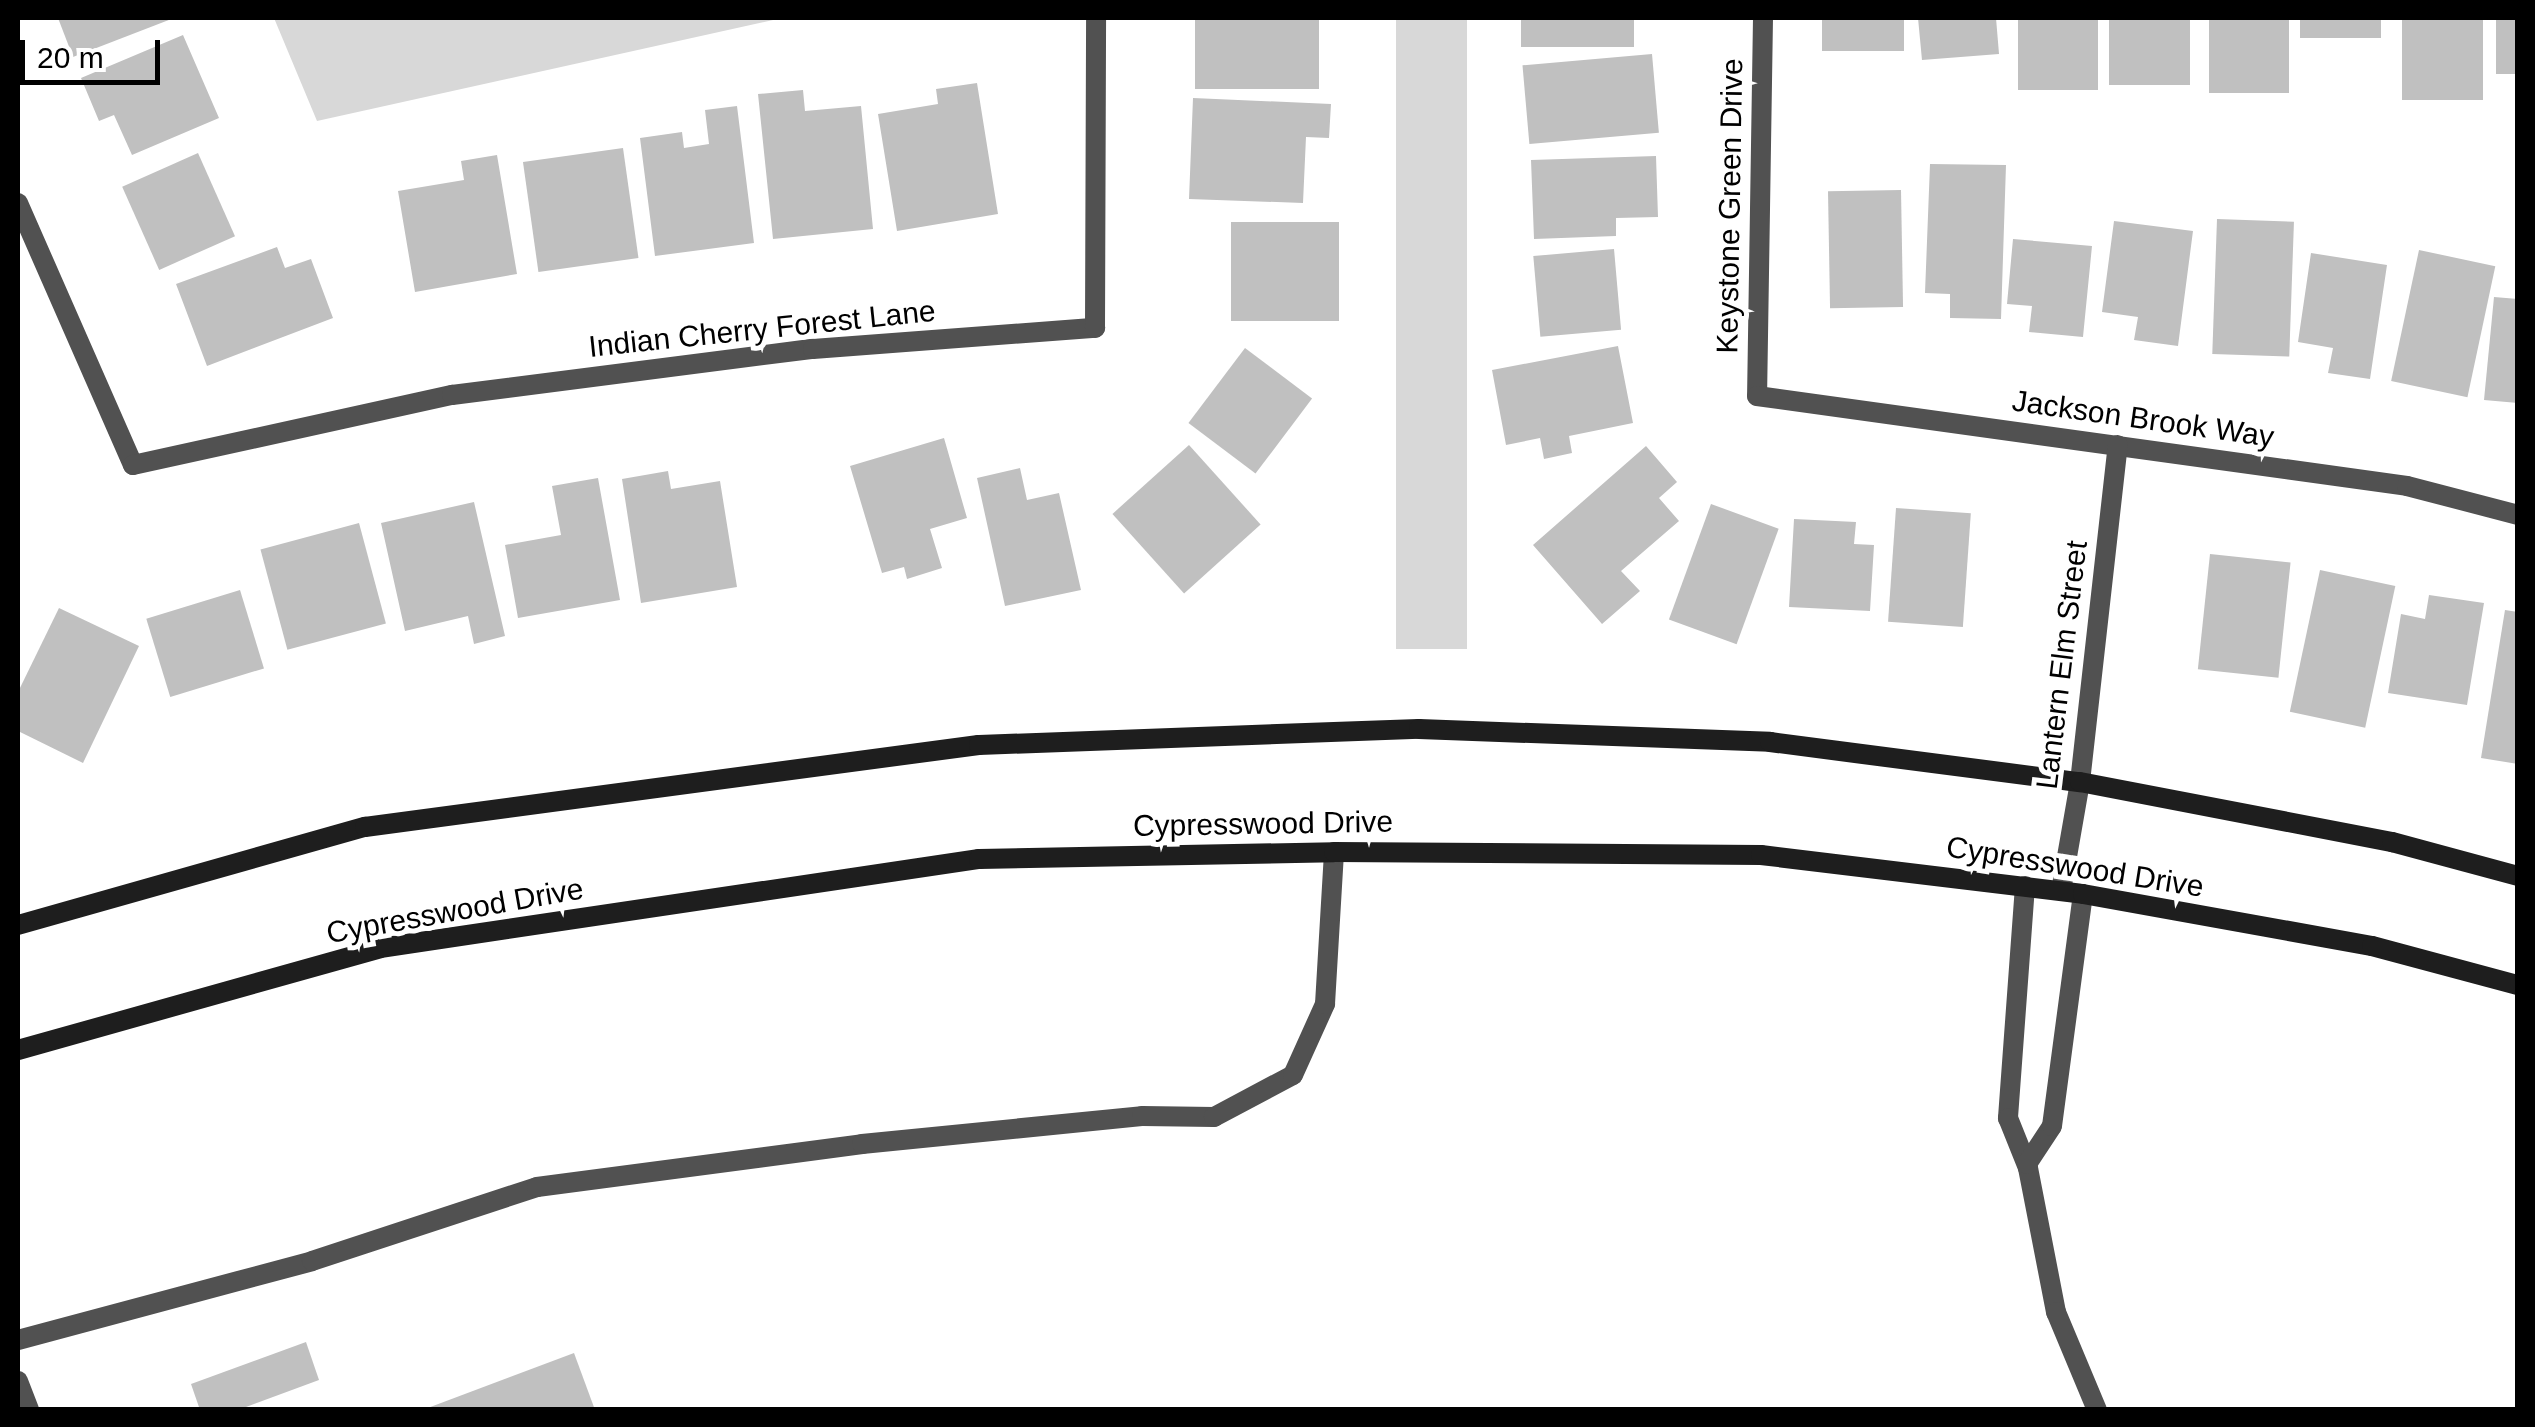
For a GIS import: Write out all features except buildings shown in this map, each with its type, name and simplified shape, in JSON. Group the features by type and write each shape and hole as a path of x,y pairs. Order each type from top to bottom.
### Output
{"main road":[{"path":"18,925 365,828 978,745 1419,729 1770,742 2080,782 2392,842 2518,876"},
{"name":"Cypresswood Drive","path":"18,1050 400,946 979,860 1334,852 1761,855 2061,890 2372,946 2518,985"}],"street":[{"name":"Indian Cherry Forest Lane","path":"18,203 133,465 452,395 813,349 1095,328 1096,18"},
{"name":"Keystone Green Drive","path":"1757,396 1763,18"},
{"name":"Jackson Brook Way","path":"1757,396 2407,486 2518,515"},
{"name":"Lantern Elm Street","path":"2061,890 2080,782 2118,445"},
{"path":"18,1340 312,1260 537,1187 881,1142 1142,1116 1214,1117 1293,1074 1325,1004 1334,852"},
{"path":"2024,886 2007,1080 2008,1118 2027,1164 2056,1312 2097,1410"},
{"path":"2027,1164 2052,1126 2083,894"},
{"path":"18,1381 29,1410"}],"shaded area":[{"path":"274,18 782,18 317,121"},
{"path":"1396,18 1467,18 1467,649 1396,649"}]}
